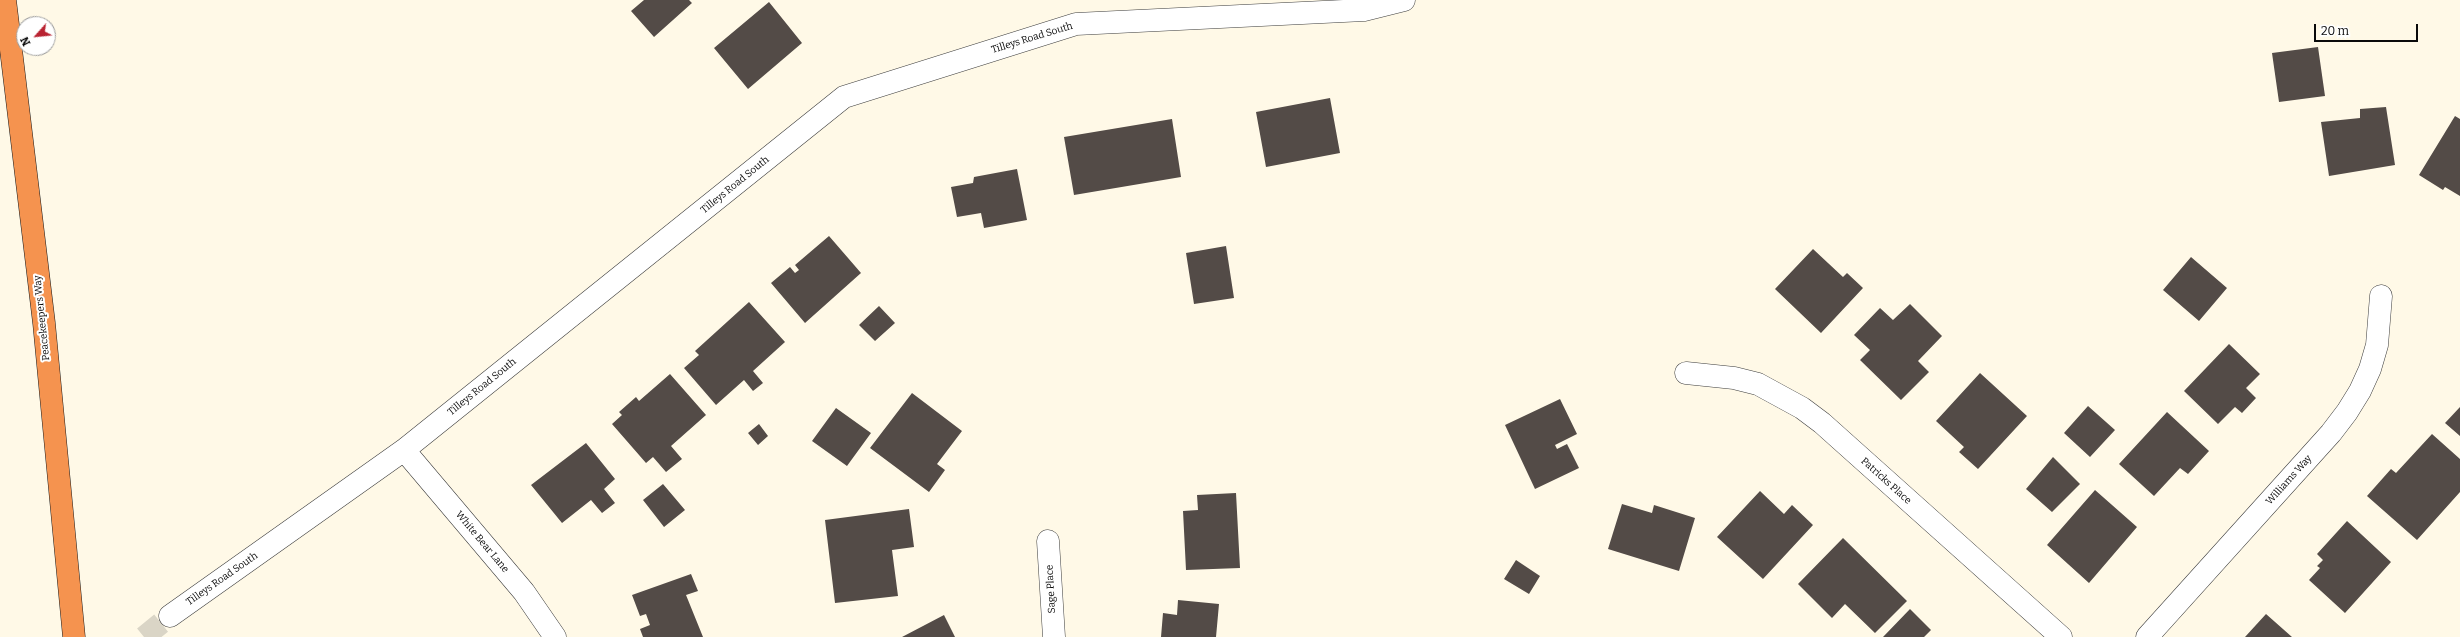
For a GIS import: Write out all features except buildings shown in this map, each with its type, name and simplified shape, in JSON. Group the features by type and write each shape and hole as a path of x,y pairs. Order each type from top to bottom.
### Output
{"highway":[{"name":"Peacekeepers Way","path":"5,0 44,323 74,637"}],"street":[{"name":"Tilleys Road South","path":"170,616 404,450 844,97 1076,24 1364,10 1404,0"},
{"name":"Williams Way","path":"2148,637 2331,433 2347,412 2360,391 2372,363 2377,345 2381,296"},
{"name":"Patricks Place","path":"1686,373 1734,378 1758,384 1802,408 1822,423 2061,637"},
{"name":"White Bear Lane","path":"404,450 524,592 555,637"},
{"name":"Sage Place","path":"1048,541 1054,637"}],"tunnel":[{"path":"144,637 170,616"}]}
